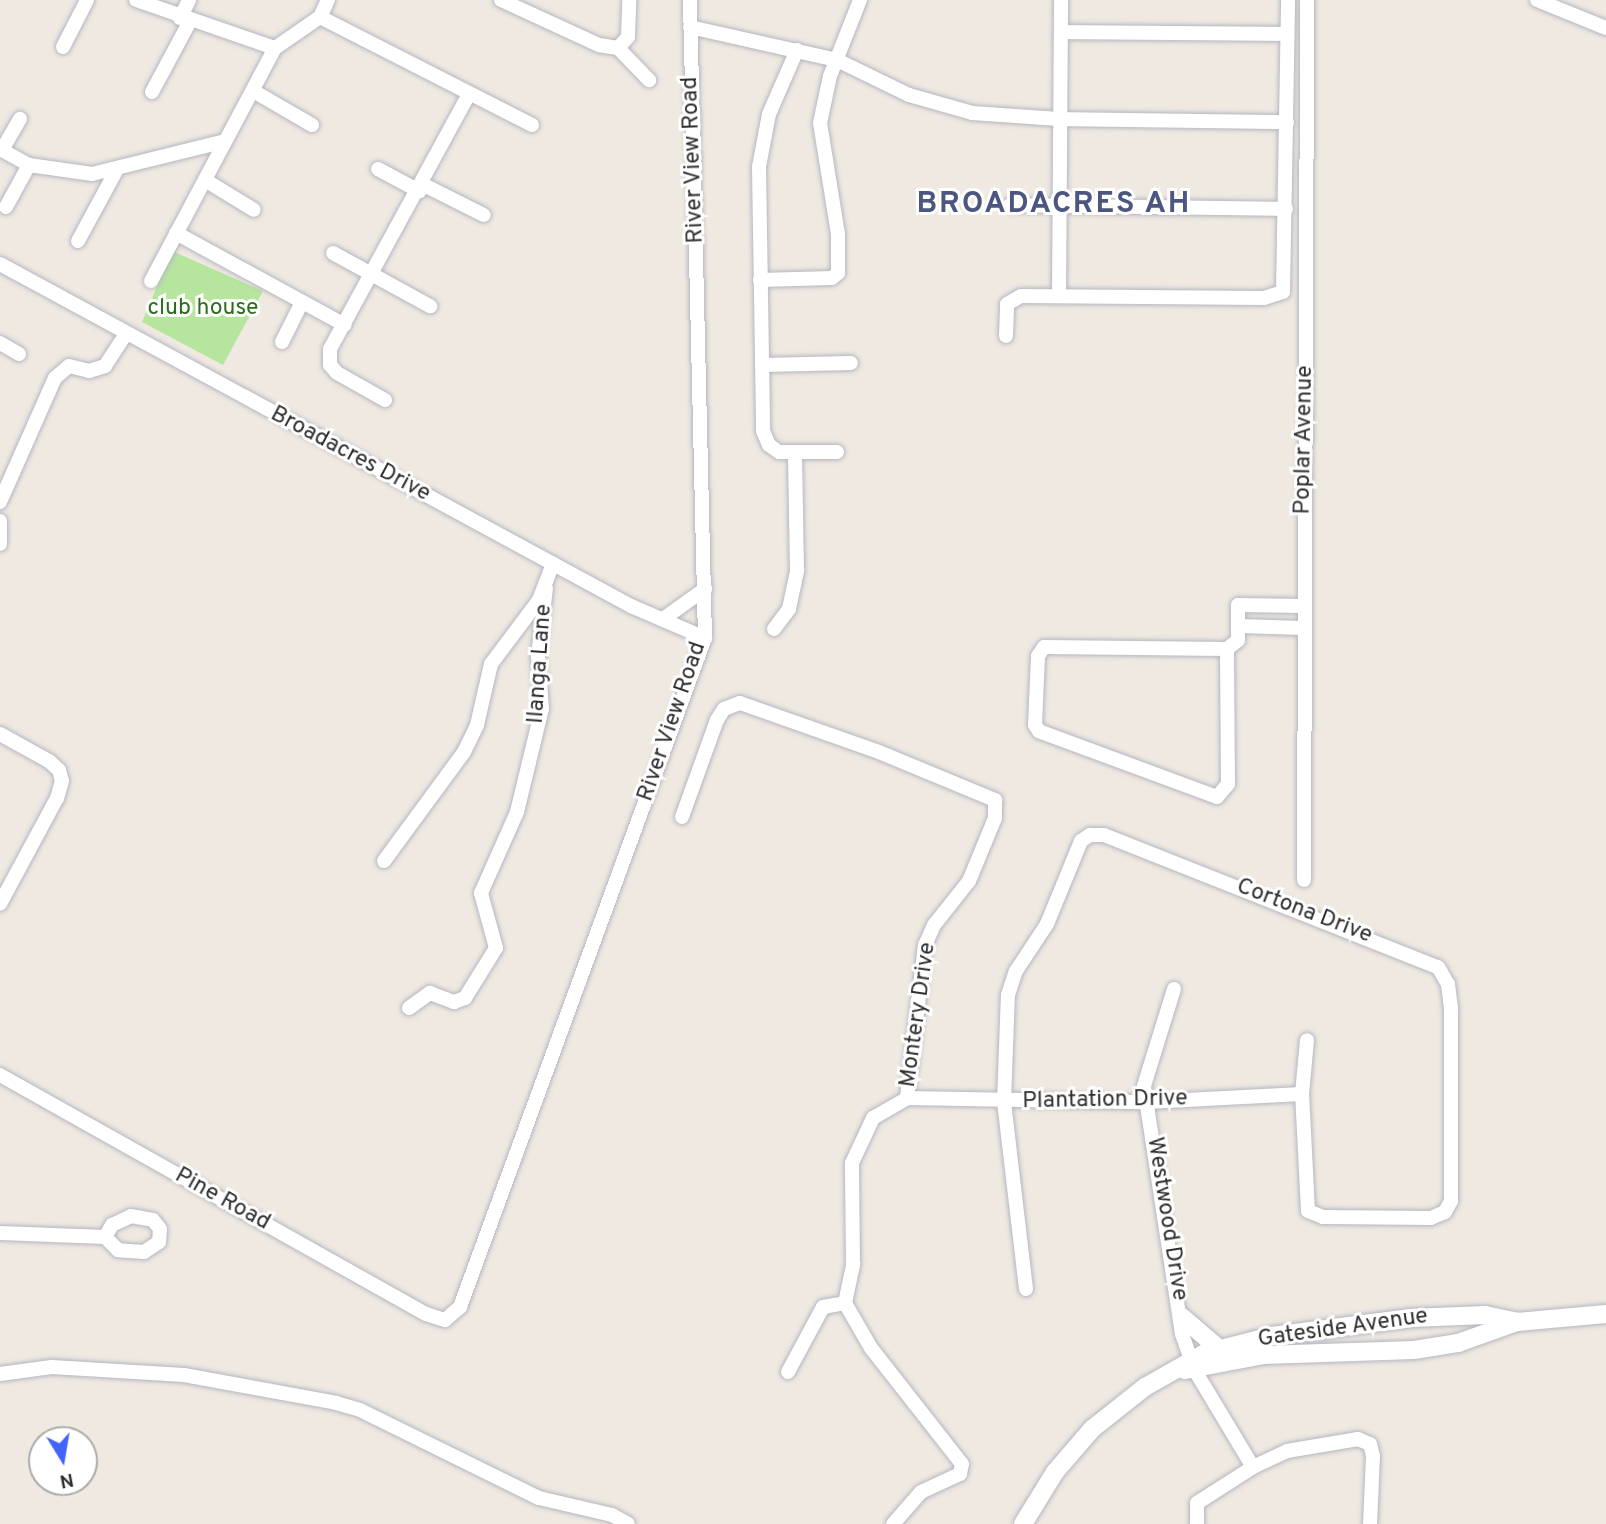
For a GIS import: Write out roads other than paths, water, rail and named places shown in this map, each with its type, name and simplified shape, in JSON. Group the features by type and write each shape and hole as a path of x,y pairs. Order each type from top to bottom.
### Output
{"street":[{"path":"63,47 87,0"},
{"path":"136,0 275,48"},
{"path":"152,92 185,19 189,0"},
{"path":"151,281 225,141 255,92 275,48 320,17 328,0"},
{"path":"501,0 600,45 618,48 649,80"},
{"path":"618,48 628,37 629,0"},
{"name":"River View Road","path":"445,1320 456,1313 468,1291 705,638 690,0"},
{"path":"760,280 832,278 838,273 838,234 820,128 826,87 860,0"},
{"path":"1059,295 1061,0"},
{"path":"1006,336 1010,300 1021,296 1276,296 1286,282 1288,0"},
{"name":"Poplar Avenue","path":"1304,880 1307,0"},
{"path":"1537,0 1606,29"},
{"path":"320,17 468,96 487,100 532,125"},
{"path":"690,27 837,60 938,104 1003,117 1287,122"},
{"path":"1061,32 1287,34"},
{"path":"797,50 764,135 758,198 765,439 775,451 837,452"},
{"path":"255,92 312,125"},
{"path":"386,400 330,365 330,349 468,96"},
{"path":"20,119 1,150 29,165 92,174 116,171 225,141"},
{"path":"6,207 29,165"},
{"path":"378,169 484,215"},
{"path":"78,241 116,171"},
{"path":"205,180 254,210"},
{"path":"1010,205 1286,209"},
{"path":"176,233 301,304 345,325"},
{"path":"333,253 430,306"},
{"name":"Broadacres Drive","path":"0,264 125,335 553,564 705,638"},
{"path":"282,342 301,304"},
{"path":"0,502 55,378 69,366 96,371 105,366 125,335"},
{"path":"0,343 19,354"},
{"path":"762,365 852,363"},
{"path":"774,629 789,609 797,570 795,453"},
{"path":"0,521 0,544"},
{"name":"Ilanga Lane","path":"409,1008 430,993 454,1002 470,993 497,942 481,898 487,873 517,813 542,709 538,656 546,587 553,564"},
{"name":"Ilanga Lane","path":"384,862 459,760 477,725 495,657 546,587"},
{"path":"663,619 705,589"},
{"path":"1227,649 1228,784 1217,797 1039,731 1035,725 1038,656 1048,645 1227,649 1238,640 1238,605 1304,606"},
{"path":"1238,626 1304,628"},
{"name":"Montery Drive","path":"682,817 717,720 724,709 740,703 879,752 995,800 995,818 968,881 925,945 907,1098 873,1118 852,1163 849,1196 853,1264 845,1303"},
{"path":"0,734 49,761 59,770 62,781 57,798 0,904"},
{"name":"Cortona Drive","path":"1026,1290 1004,1102 1011,983 1047,924 1077,847 1097,834 1427,960 1445,975 1451,1008 1451,1191 1445,1212 1431,1218 1311,1214 1307,1207 1302,1094 1307,1040"},
{"name":"Westwood Drive","path":"1174,989 1145,1078 1182,1317 1192,1364"},
{"name":"Pine Road","path":"0,1075 426,1314 445,1320"},
{"name":"Plantation Drive","path":"907,1098 1004,1102 1147,1102 1302,1094"},
{"path":"0,1233 106,1237"},
{"path":"788,1372 823,1307 845,1303 871,1348 962,1464 960,1474 921,1492 893,1524"},
{"name":"Gateside Avenue","path":"1192,1364 1263,1355 1414,1350 1458,1343 1517,1322 1606,1314"},
{"name":"Gateside Avenue","path":"1023,1524 1055,1472 1092,1429 1145,1387 1218,1348 1285,1334 1411,1318 1485,1315 1517,1322"},
{"path":"1182,1317 1218,1348"},
{"path":"1192,1364 1253,1467"},
{"path":"0,1374 52,1367 184,1375 336,1403 360,1410 539,1498 612,1515 628,1524"},
{"path":"1197,1524 1197,1503 1253,1467 1287,1451 1359,1439 1370,1444 1370,1524"}],"district":[{"name":"BROADACRES AH","path":"1054,205"}],"park label":[{"name":"club house","path":"203,309"}]}
